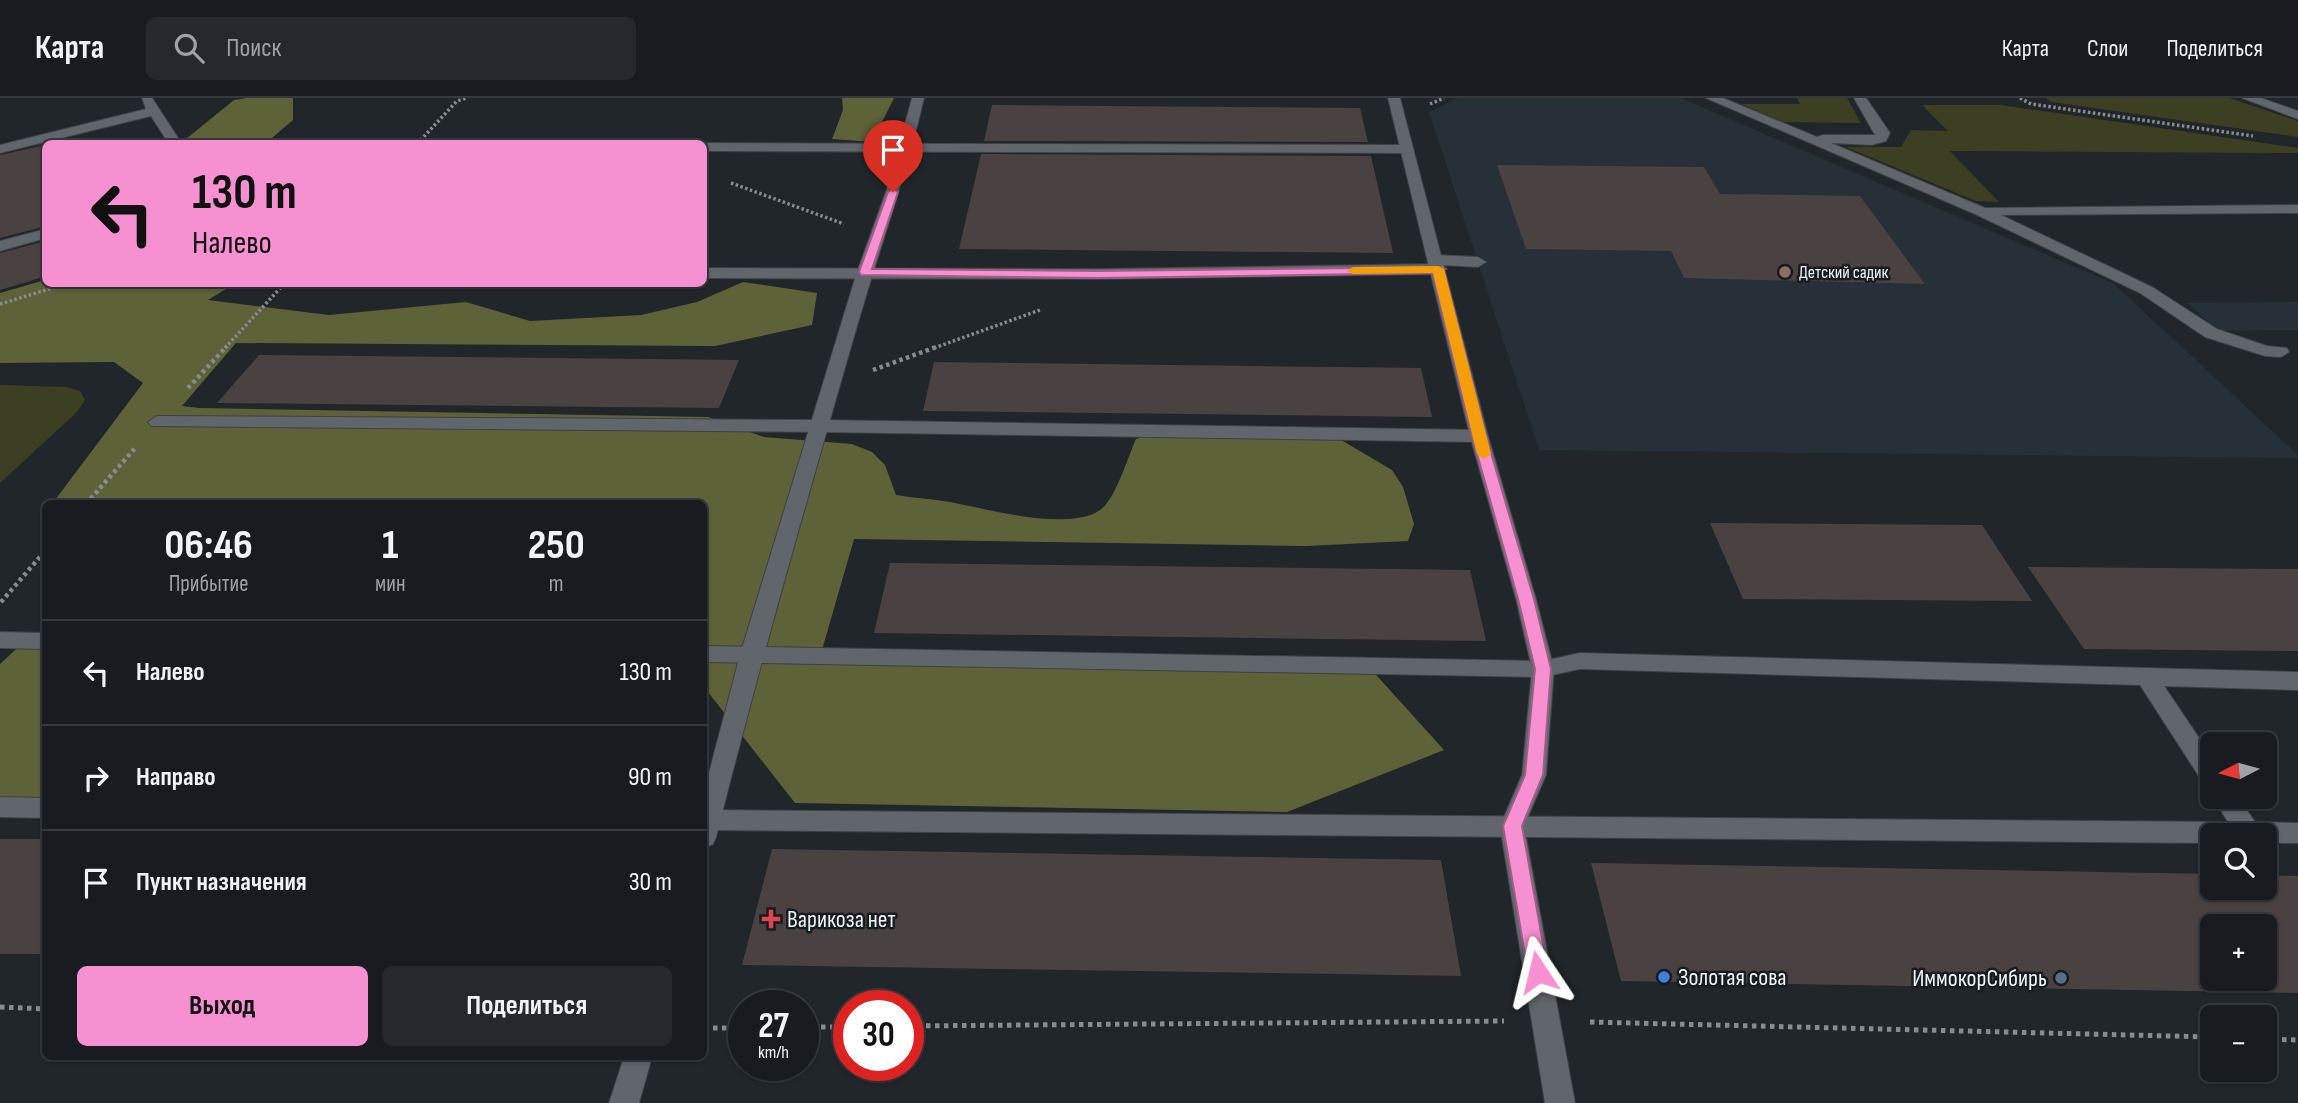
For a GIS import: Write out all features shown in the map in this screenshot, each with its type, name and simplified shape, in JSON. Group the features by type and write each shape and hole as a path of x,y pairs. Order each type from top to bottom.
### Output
{"street":[{"path":"145,98 173,140"},
{"path":"707,819 751,655 865,272 880,236 918,98"},
{"path":"1394,98 1479,436 1526,599 1543,669 1534,775 1512,826 1560,1103"},
{"path":"1712,98 1980,211 2146,290 2211,333 2265,351 2281,352"},
{"path":"1810,139 1872,141 1881,138 1883,133 1860,98"},
{"path":"2248,98 2298,115"},
{"path":"0,149 154,111"},
{"path":"707,147 1406,149"},
{"path":"1980,211 2298,209"},
{"path":"0,246 42,234"},
{"path":"707,273 1098,274 1478,262"},
{"path":"157,422 821,426 1479,436"},
{"path":"0,640 42,641"},
{"path":"707,654 1543,669 1580,661 2298,681"},
{"path":"2147,678 2200,759"},
{"path":"0,807 42,808"},
{"path":"707,826 1512,826 2200,831"},
{"path":"2277,832 2298,833"},
{"path":"624,1103 637,1060"}],"path":[{"path":"421,140 457,101 467,98"},
{"path":"2020,98 2031,104 2258,137"},
{"path":"729,182 880,236"},
{"path":"833,384 1034,313 1098,274"},
{"path":"0,304 56,287"},
{"path":"0,603 42,556"},
{"path":"0,1007 42,1009"},
{"path":"707,1028 728,1028"},
{"path":"2277,1039 2298,1040"}],"shaded area":[{"name":"Детский садик","path":"1458,98 1681,98 2113,283 2298,455 2298,458 1539,450 1429,112"},
{"path":"2298,302 2298,330 2217,331 2188,303"}],"green space":[{"path":"293,98 293,120 270,140 182,140 186,139 234,100"},
{"path":"842,98 894,98 872,142 832,139 843,110"},
{"path":"1797,98 1847,98 1861,123 1784,122 1741,104 1800,104"},
{"path":"2046,98 2229,98 2298,121 2298,137 2051,102"},
{"path":"1922,105 2000,105 2298,148 2298,153 1950,151 1999,202 1976,201 1846,147 1901,147 1911,130 1948,131"},
{"path":"42,281 42,287 229,287 208,300 329,315 466,302 530,321 641,315 697,302 743,282 817,293 812,325 715,346 236,343 182,406 708,417 764,437 852,444 872,452 885,465 896,495 1033,517 1078,518 1095,513 1112,496 1136,439 1159,432 1331,434 1392,470 1403,487 1414,524 1408,541 1307,546 854,539 820,657 1369,667 1444,750 1287,812 795,803 707,691 707,500 55,500 143,383 114,362 0,363 0,293"},
{"path":"0,385 66,387 80,391 85,400 77,412 0,483"},
{"path":"24,642 42,642 42,797 0,797 0,664"}],"building":[{"path":"992,105 1360,108 1368,142 984,141"},
{"path":"42,146 42,227 0,238 0,155"},
{"path":"981,154 1371,156 1393,253 959,249"},
{"path":"1497,165 1704,167 1720,194 1860,196 1925,284 1684,278 1671,251 1526,249"},
{"path":"42,242 42,277 0,290 0,253"},
{"path":"259,355 739,360 719,408 217,403"},
{"path":"934,362 1421,368 1432,417 923,411"},
{"path":"1710,523 1982,525 2032,601 1743,599"},
{"path":"890,563 1470,570 1486,641 874,633"},
{"path":"2028,567 2298,569 2298,651 2084,649"},
{"path":"0,839 42,839 42,954 0,954"},
{"path":"772,849 1441,860 1461,976 742,965"},
{"path":"1591,863 2200,874 2200,900 2277,900 2277,875 2298,876 2298,993 1621,981"}],"slow traffic":[{"path":"1353,271 1438,269 1484,454"}],"place":[{"name":"Детский садик","path":"1785,272"},
{"name":"Варикоза нет","path":"771,919"},
{"name":"Золотая сова","path":"1664,977"},
{"name":"ИммокорСибирь","path":"2061,978"}],"route":[{"path":"893,192 880,236 865,272 1098,274 1438,269 1479,436 1526,599 1543,669 1534,775 1512,826 1538,972"}]}
